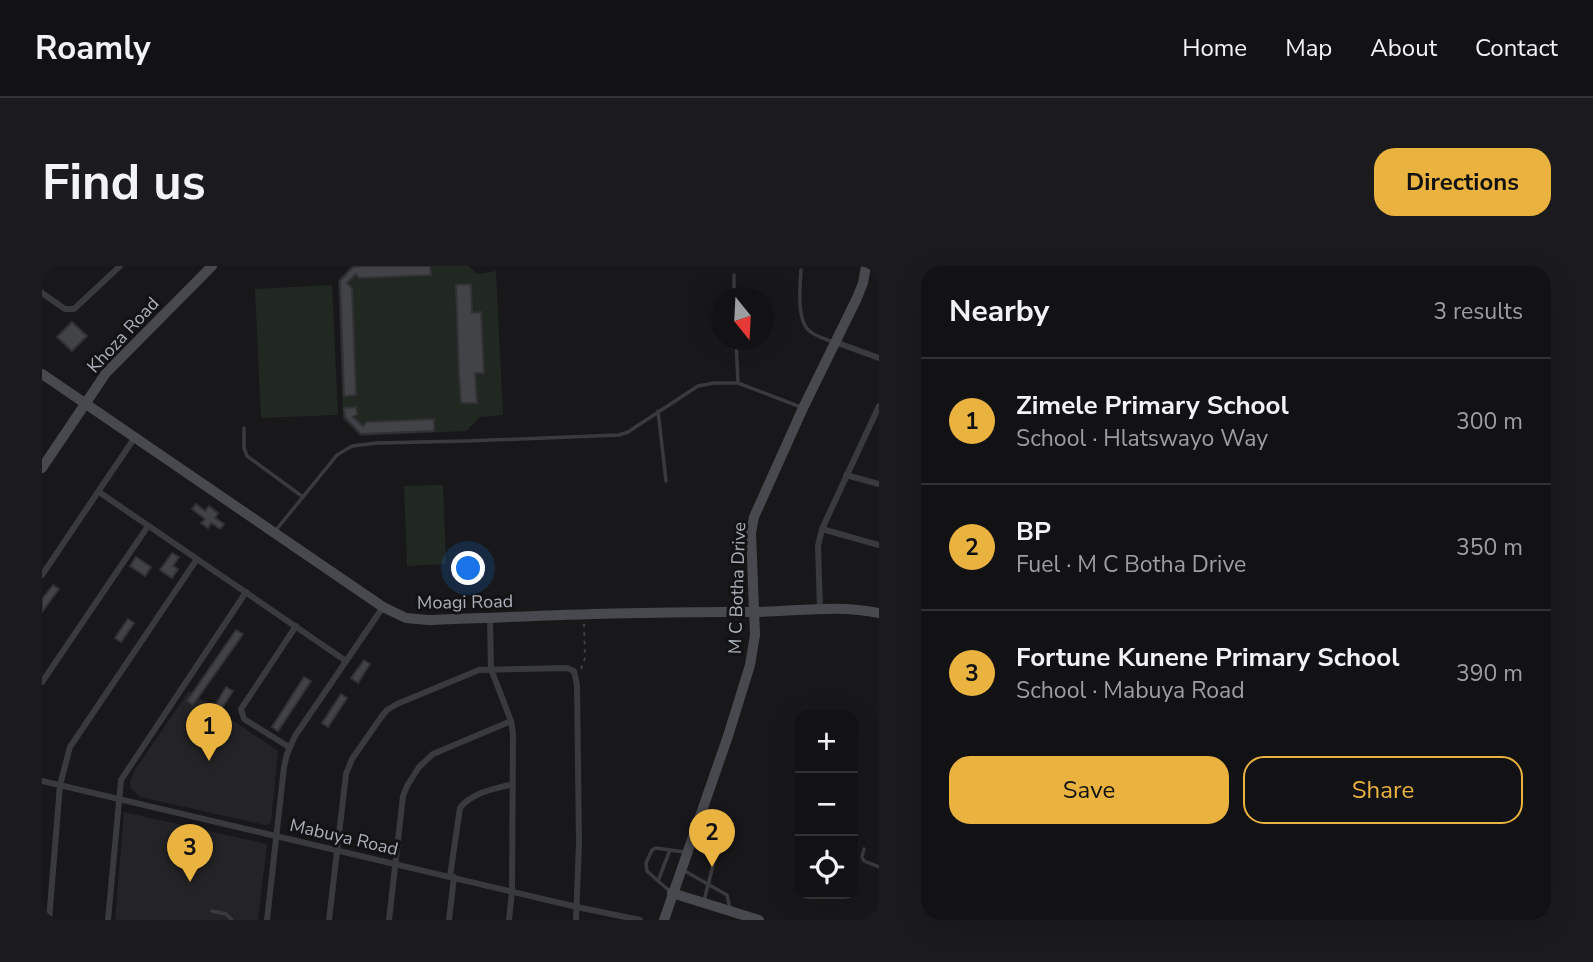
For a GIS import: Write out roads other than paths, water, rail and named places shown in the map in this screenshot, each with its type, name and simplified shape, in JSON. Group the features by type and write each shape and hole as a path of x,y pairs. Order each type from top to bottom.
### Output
{"street":[{"path":"42,293 65,309 71,310 78,307 120,266"},
{"name":"Khoza Road","path":"42,468 106,373 212,266"},
{"name":"M C Botha Drive","path":"664,920 748,672 755,635 751,533 754,517 834,342 860,292 866,266"},
{"path":"834,342 879,358"},
{"name":"Moagi Road","path":"42,374 383,607 414,620 820,608 849,608 879,613"},
{"path":"820,608 818,546 822,529 846,475 876,421 879,406"},
{"path":"42,575 135,437"},
{"path":"846,475 879,484"},
{"path":"99,492 346,661"},
{"path":"42,682 148,526"},
{"path":"822,529 879,545"},
{"path":"49,920 60,785 70,747 197,559"},
{"path":"108,920 118,799 123,775 247,593"},
{"path":"267,920 284,767 289,747 383,607"},
{"path":"490,617 491,669 513,733 512,891 509,920"},
{"path":"289,747 253,726 243,718 241,709 296,626"},
{"path":"329,920 346,774 352,759 384,713 394,705 474,671 569,668 576,676 579,843 576,920"},
{"path":"388,920 403,796 407,786 422,763 433,754 511,722"},
{"name":"Mabuya Road","path":"42,781 640,920"},
{"path":"449,920 459,812 463,804 477,795 513,784"},
{"path":"673,893 759,920"}],"lane":[{"path":"801,270 801,309 805,326 811,333 834,342"},
{"path":"734,275 734,287"},
{"path":"736,350 738,383"},
{"path":"275,532 337,455 352,446 619,435 628,432 698,386 714,383 738,383 803,408"},
{"path":"658,411 666,481"},
{"path":"244,428 244,448 247,456 303,496"},
{"path":"692,839 715,857 704,903"},
{"path":"673,893 647,871 646,863 652,850 656,848 687,852"},
{"path":"864,849 864,862 879,866"},
{"path":"658,881 670,850"},
{"path":"681,869 727,895 730,911"},
{"path":"212,911 226,914 232,920"}],"place":[{"name":"Zimele Primary School","path":"209,761"},
{"name":"BP","path":"712,867"},
{"name":"Fortune Kunene Primary School","path":"190,882"}]}
